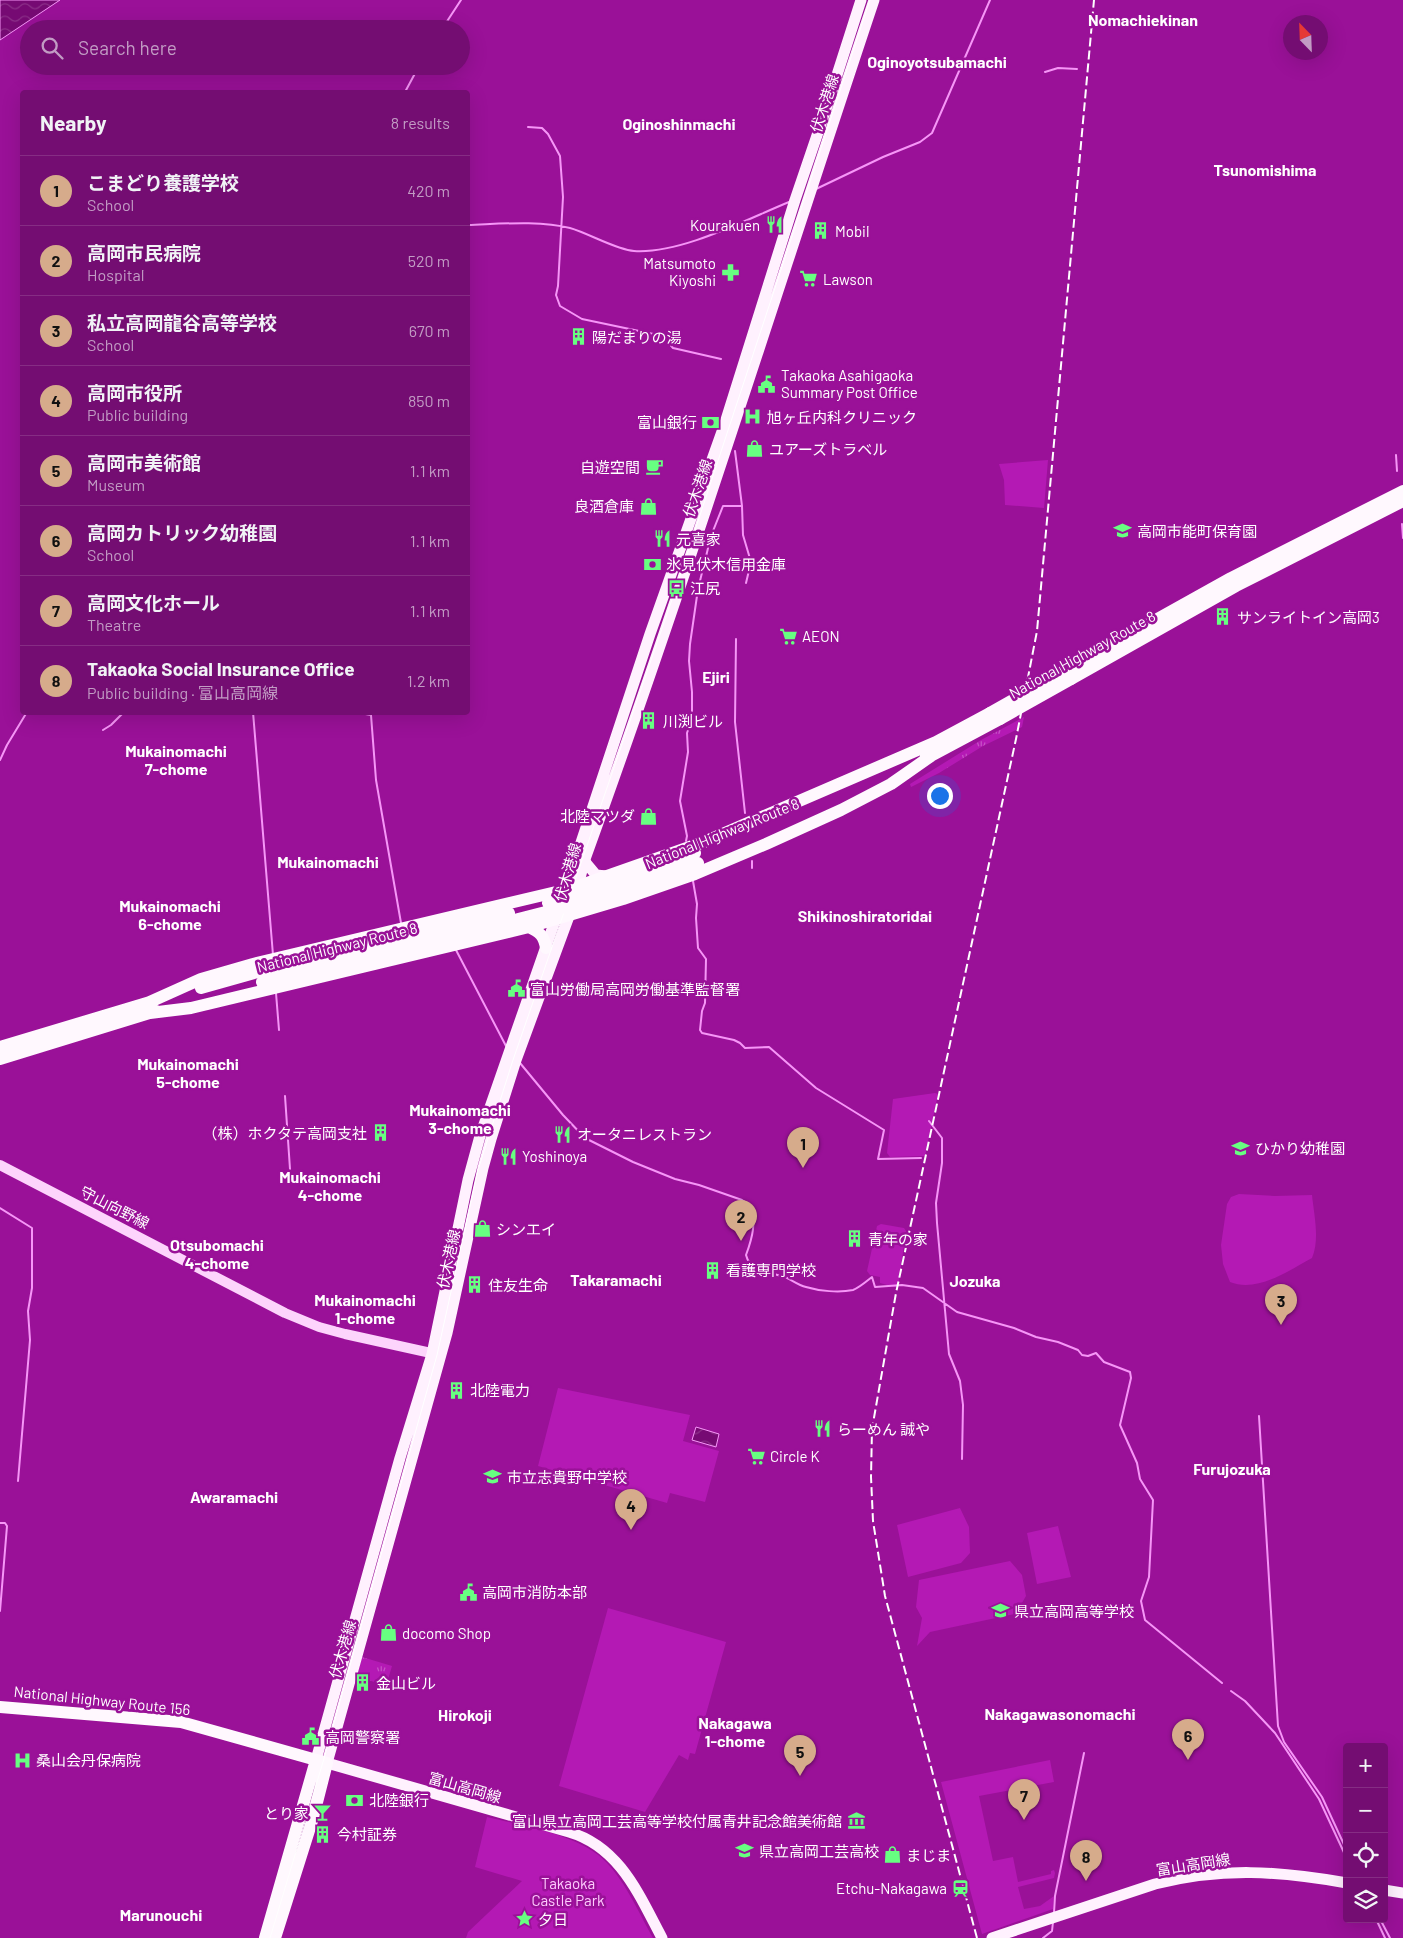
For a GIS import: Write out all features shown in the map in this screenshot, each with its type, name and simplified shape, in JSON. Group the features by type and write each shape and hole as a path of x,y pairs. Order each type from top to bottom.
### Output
{"highway":[{"name":"National Highway Route 8","path":"1233,582 1344,530 1401,494"},
{"name":"National Highway Route 8","path":"696,858 736,848 833,805 931,756 995,716 1171,616 1401,494"},
{"path":"1344,530 1403,508"},
{"name":"National Highway Route 8","path":"0,1046 146,1009 262,976 436,940 597,899 696,858 819,801 943,739 995,716"},
{"path":"146,1009 201,980 252,964 572,888 704,842 943,739"},
{"path":"146,1009 191,1008 570,916 695,874 766,844 841,810 891,784 931,756"},
{"path":"529,927 540,933 546,948"},
{"name":"National Highway Route 8","path":"0,1059 146,1009"},
{"name":"National Highway Route 156","path":"0,1707 181,1722 321,1762"},
{"path":"265,1938 321,1762"},
{"path":"275,1938 313,1818 321,1762"}],"main road":[{"name":"伏木港線","path":"321,1762 400,1458 436,1355 491,1139 516,1060 570,916 572,888 650,634 725,423 860,0"},
{"name":"伏木港線","path":"436,1355 468,1180 480,1136 555,920 585,859 670,620 874,0"},
{"path":"585,859 596,875 607,876"},
{"name":"守山向野線","path":"0,1165 286,1313 319,1327 436,1355"},
{"name":"富山高岡線","path":"321,1762 569,1832 593,1842 611,1854 627,1876 662,1938"},
{"name":"富山高岡線","path":"992,1938 1155,1884 1177,1879 1246,1871 1282,1873 1343,1882"},
{"path":"1388,1891 1403,1893"}],"green space":[{"path":"1048,460 1044,508 1005,505 1004,480 999,464"},
{"path":"1024,717 1022,727 983,746 939,773 911,787 910,784 981,740"},
{"path":"938,1094 925,1156 890,1157 887,1153 893,1099"},
{"path":"1239,1194 1275,1196 1312,1195 1316,1243 1312,1258 1283,1274 1261,1283 1240,1285 1230,1282 1223,1264 1221,1245 1227,1204 1231,1197"},
{"path":"881,1224 904,1228 906,1231 898,1288 880,1283 880,1277 870,1275 867,1271 877,1226"},
{"path":"558,1388 690,1415 683,1441 719,1451 705,1502 670,1493 667,1503 538,1466"},
{"path":"960,1508 969,1527 970,1553 961,1563 908,1577 897,1525"},
{"path":"1058,1526 1071,1577 1037,1584 1027,1533"},
{"path":"1010,1561 1022,1575 1026,1596 1019,1608 1019,1613 930,1632 917,1646 922,1618 916,1607 919,1580"},
{"path":"608,1608 726,1642 695,1754 690,1753 688,1760 679,1755 645,1812 559,1786"},
{"path":"362,1657 392,1666 386,1686 357,1676"},
{"path":"1050,1760 1054,1782 979,1796 993,1861 1013,1857 1018,1882 1051,1874 1051,1871 1054,1870 1054,1878 1018,1887 1024,1909 1040,1906 1054,1896 1053,1909 982,1934 941,1782"},
{"name":"Takaoka Castle Park","path":"487,1817 551,1833 582,1845 596,1853 614,1871 653,1938 466,1938 468,1932 522,1881 475,1867"}],"water":[{"path":"0,0 60,0 30,20 20,20 20,27 0,40"},
{"path":"696,1427 719,1434 716,1447 692,1440"}],"waterway":[{"path":"448,20 461,0"},
{"path":"816,189 883,157 920,142 932,133 990,0"},
{"path":"1045,72 1058,68 1077,69"},
{"path":"406,90 414,75"},
{"path":"528,127 542,128 548,134 560,156 563,197 556,295 560,306 582,319 663,336 673,348 721,359"},
{"path":"470,225 545,224 577,230 627,250 652,250 692,242 789,202"},
{"path":"735,451 742,506 743,535 751,562 746,583"},
{"path":"1396,455 1397,471"},
{"path":"686,841 687,836 680,801 688,752 687,733 692,719 689,661 698,589 711,536 723,506 742,506"},
{"path":"1402,524 1403,538"},
{"path":"736,639 735,722 745,813"},
{"path":"0,760 25,715"},
{"path":"103,730 121,715"},
{"path":"253,715 273,955"},
{"path":"371,715 376,780 401,923"},
{"path":"752,861 752,868"},
{"path":"693,881 697,904 698,948 706,959 705,1003 700,1030 702,1033 734,1040 745,1048 769,1047 816,1088 884,1130 878,1159 921,1158"},
{"path":"456,950 506,1046"},
{"path":"276,993 279,1030"},
{"path":"520,1063 563,1115 585,1138 633,1162 675,1179 742,1200 748,1204 753,1216 753,1223 752,1236 746,1255 748,1261 756,1268 785,1277 803,1286 823,1290 853,1290 872,1277 875,1287 902,1285 923,1288 957,1312 1058,1342 1078,1350 1082,1355 1088,1356 1096,1353 1104,1362 1130,1372 1131,1378 1120,1425 1137,1463 1140,1479 1153,1500 1149,1577 1141,1601 1145,1620 1222,1683"},
{"path":"285,1096 290,1169"},
{"path":"929,1121 942,1138 942,1163 936,1203 937,1223 949,1354 960,1381 963,1405 962,1459"},
{"path":"0,1208 32,1228 32,1288 28,1311 30,1340 18,1481"},
{"path":"1259,1416 1278,1726 1284,1742 1322,1797 1343,1842"},
{"path":"0,1523 5,1523 7,1526 0,1611"},
{"path":"1231,1691 1245,1701 1275,1733 1319,1799 1343,1850"},
{"path":"1054,1913 1055,1896 1084,1753"},
{"path":"1043,1938 1052,1931 1053,1922"},
{"path":"1378,1923 1385,1938"},
{"path":"1382,1923 1390,1938"}],"tram line":[{"path":"270,1938 323,1762 437,1355 478,1170 513,1060 676,588 870,0"}],"railway":[{"path":"977,1938 885,1596 873,1521 871,1477 872,1429 896,1293 1016,739 1037,631 1094,0"}],"place":[{"name":"Kourakuen","path":"774,225"},
{"name":"Mobil","path":"821,231"},
{"name":"Matsumoto Kiyoshi","path":"730,272"},
{"name":"Lawson","path":"809,279"},
{"name":"陽だまりの湯","path":"578,337"},
{"name":"Takaoka Asahigaoka Summary Post Office","path":"767,384"},
{"name":"旭ヶ丘内科クリニック","path":"753,417"},
{"name":"富山銀行","path":"711,422"},
{"name":"ユアーズトラベル","path":"755,449"},
{"name":"自遊空間","path":"654,467"},
{"name":"良酒倉庫","path":"648,506"},
{"name":"高岡市能町保育園","path":"1123,531"},
{"name":"元喜家","path":"662,539"},
{"name":"氷見伏木信用金庫","path":"652,564"},
{"name":"江尻","path":"676,588"},
{"name":"サンライトイン高岡3","path":"1223,617"},
{"name":"AEON","path":"788,636"},
{"name":"川渕ビル","path":"649,721"},
{"name":"北陸マツダ","path":"649,816"},
{"name":"富山労働局高岡労働基準監督署","path":"516,989"},
{"name":"（株）ホクタテ高岡支社","path":"381,1133"},
{"name":"オータニレストラン","path":"563,1134"},
{"name":"ひかり幼稚園","path":"1241,1148"},
{"name":"Yoshinoya","path":"508,1156"},
{"name":"こまどり養護学校","path":"803,1168"},
{"name":"シンエイ","path":"482,1229"},
{"name":"青年の家","path":"854,1239"},
{"name":"高岡市民病院","path":"741,1241"},
{"name":"看護専門学校","path":"712,1270"},
{"name":"住友生命","path":"474,1285"},
{"name":"私立高岡龍谷高等学校","path":"1281,1325"},
{"name":"北陸電力","path":"456,1390"},
{"name":"らーめん 誠や","path":"823,1429"},
{"name":"Circle K","path":"756,1456"},
{"name":"市立志貴野中学校","path":"493,1477"},
{"name":"高岡市役所","path":"631,1530"},
{"name":"高岡市消防本部","path":"468,1592"},
{"name":"県立高岡高等学校","path":"1000,1611"},
{"name":"docomo Shop","path":"388,1633"},
{"name":"金山ビル","path":"362,1683"},
{"name":"高岡警察署","path":"311,1737"},
{"name":"桑山会丹保病院","path":"22,1760"},
{"name":"高岡カトリック幼稚園","path":"1188,1760"},
{"name":"高岡市美術館","path":"800,1776"},
{"name":"北陸銀行","path":"355,1800"},
{"name":"とり家","path":"323,1813"},
{"name":"高岡文化ホール","path":"1024,1820"},
{"name":"富山県立高岡工芸高等学校付属青井記念館美術館","path":"856,1821"},
{"name":"今村証券","path":"323,1834"},
{"name":"県立高岡工芸高校","path":"745,1851"},
{"name":"まじま","path":"892,1855"},
{"name":"Takaoka Social Insurance Office","path":"1086,1881"},
{"name":"Etchu-Nakagawa","path":"961,1888"},
{"name":"夕日","path":"524,1919"}],"district":[{"name":"Nomachiekinan","path":"1143,19"},
{"name":"Oginoyotsubamachi","path":"937,61"},
{"name":"Oginoshinmachi","path":"679,123"},
{"name":"Tsunomishima","path":"1265,169"},
{"name":"Ejiri","path":"716,676"},
{"name":"Mukainomachi 7-chome","path":"176,759"},
{"name":"Mukainomachi","path":"328,861"},
{"name":"Mukainomachi 6-chome","path":"170,914"},
{"name":"Shikinoshiratoridai","path":"865,915"},
{"name":"Mukainomachi 5-chome","path":"188,1072"},
{"name":"Mukainomachi 3-chome","path":"460,1118"},
{"name":"Mukainomachi 4-chome","path":"330,1185"},
{"name":"Otsubomachi 4-chome","path":"217,1253"},
{"name":"Takaramachi","path":"616,1279"},
{"name":"Jozuka","path":"975,1280"},
{"name":"Mukainomachi 1-chome","path":"365,1308"},
{"name":"Furujozuka","path":"1232,1468"},
{"name":"Awaramachi","path":"234,1496"},
{"name":"Nakagawasonomachi","path":"1060,1713"},
{"name":"Hirokoji","path":"465,1714"},
{"name":"Nakagawa 1-chome","path":"735,1731"},
{"name":"Marunouchi","path":"161,1914"}]}
